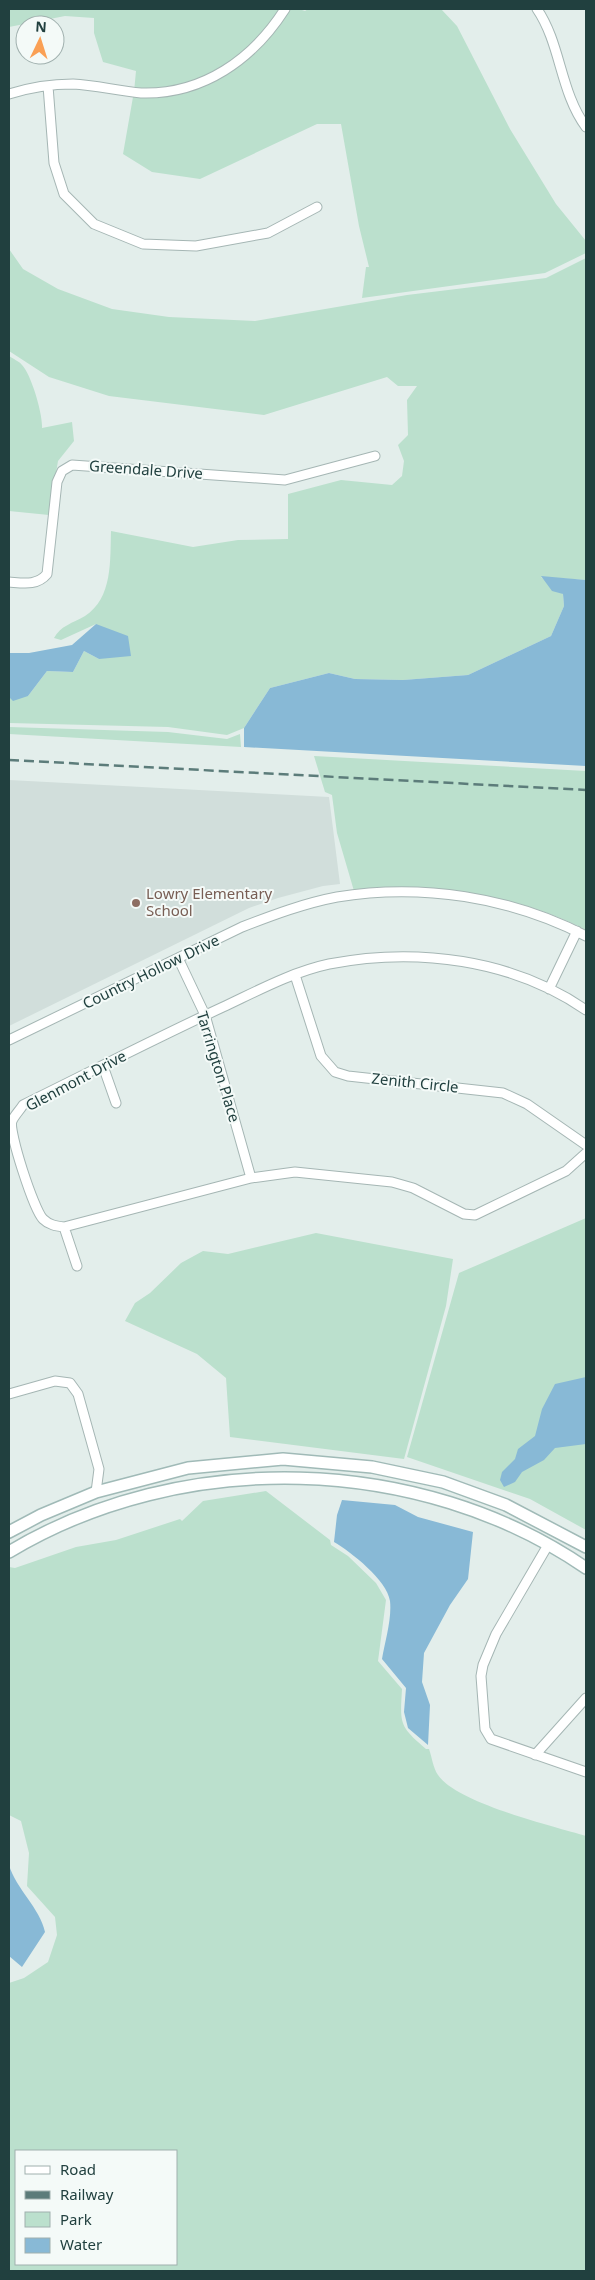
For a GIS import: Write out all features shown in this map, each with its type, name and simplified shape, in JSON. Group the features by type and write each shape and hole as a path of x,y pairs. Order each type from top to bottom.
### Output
{"street":[{"path":"9,94 48,86 72,84 141,93 184,88 220,74 241,60 258,45 285,9"},
{"path":"537,9 546,23 571,97 586,127"},
{"path":"48,86 54,163 64,194 94,224 143,244 196,246 268,233 317,207"},
{"name":"Greendale Drive","path":"9,582 38,582 48,574 56,482 62,471 72,465 285,480 375,456"},
{"name":"Country Hollow Drive","path":"9,1040 178,958 272,915 336,898 384,892 471,897 507,905 586,936"},
{"path":"549,989 577,931"},
{"name":"Glenmont Drive","path":"64,1227 53,1225 42,1218 35,1206 11,1136 11,1122 23,1105 205,1015 295,975 327,965 364,959 421,956 486,966 549,989 586,1010"},
{"name":"Tarrington Place","path":"178,958 205,1015 251,1178"},
{"name":"Zenith Circle","path":"295,975 321,1056 335,1072 348,1076 503,1093 527,1104 586,1145"},
{"path":"103,1066 116,1103"},
{"path":"77,1266 64,1227 251,1178 295,1172 392,1182 413,1188 464,1214 475,1215 566,1171 586,1153"},
{"path":"9,1394 55,1381 70,1383 78,1394 99,1469 96,1492"},
{"path":"9,1532 41,1515 96,1492 197,1467 282,1459 372,1467 443,1482 506,1505 586,1547"},
{"path":"9,1552 62,1525 128,1500 199,1484 283,1477 340,1480 388,1487 448,1502 502,1522 548,1545 586,1568"},
{"path":"548,1545 496,1634 483,1666 481,1676 485,1729 491,1739 586,1772"},
{"path":"535,1755 586,1698"}],"shaded area":[{"name":"Lowry Elementary School","path":"9,780 329,797 340,884 323,886 249,908 9,1026"}],"green space":[{"path":"9,9 299,9 305,11 308,9 441,9 457,26 510,129 556,204 586,241 586,253 545,273 362,298 366,267 369,267 359,226 341,124 317,124 200,179 152,172 123,154 133,97 139,97 134,92 136,71 103,62 94,33 94,18 65,15 15,15 15,26 9,27"},
{"path":"9,249 23,269 58,289 112,309 169,317 255,321 407,295 546,278 586,258 586,580 541,577 563,594 564,606 551,636 468,675 403,680 355,679 329,673 270,688 244,728 227,735 168,727 9,723 9,696 28,696 47,671 73,672 84,651 99,659 96,624 61,640 54,638 63,628 85,616 101,599 110,566 111,531 193,547 238,540 288,539 288,494 341,480 392,485 402,476 404,461 398,445 408,435 407,400 417,386 398,386 387,377 264,415 109,396 49,377 9,351"},
{"path":"9,356 21,364 33,385 42,428 72,422 74,441 58,461 49,515 9,511"},
{"path":"9,727 168,732 227,739 240,734 241,747 9,734"},
{"path":"314,756 586,771 586,930 531,907 503,899 444,890 414,888 354,891 337,833 332,795 325,792"},
{"path":"586,1218 586,1530 530,1499 407,1457 459,1273"},
{"path":"316,1233 453,1259 446,1306 404,1459 230,1437 226,1378 197,1354 125,1321 135,1303 150,1293 181,1263 203,1251 228,1254"},
{"path":"266,1491 330,1540 331,1545 348,1556 376,1583 386,1600 378,1661 402,1689 401,1710 403,1724 411,1735 426,1749 429,1749 438,1775 448,1785 484,1804 529,1820 586,1836 586,2271 9,2271 9,1983 24,1978 48,1962 57,1935 55,1917 27,1886 29,1853 21,1821 9,1815 9,1567 15,1568 76,1547 116,1540 180,1519 182,1521 203,1501"}],"water":[{"path":"541,576 586,580 586,766 244,747 244,728 270,688 329,673 355,679 403,680 468,675 551,636 564,606 563,594 552,591"},
{"path":"96,624 128,636 131,656 99,659 84,651 73,672 47,671 28,696 13,701 9,697 9,653 29,653 72,645"},
{"path":"586,1377 586,1444 555,1448 544,1460 522,1472 515,1482 504,1487 500,1480 502,1472 515,1459 518,1449 535,1436 542,1409 555,1384"},
{"path":"342,1500 395,1505 418,1517 473,1532 468,1579 450,1605 424,1653 422,1682 430,1705 428,1745 408,1728 404,1712 406,1688 382,1659 390,1615 390,1601 387,1593 382,1584 367,1567 350,1552 334,1542 337,1515"},
{"path":"9,1865 12,1874 38,1915 45,1932 22,1967 9,1956"}],"railway":[{"path":"9,760 586,790"}],"place":[{"name":"Lowry Elementary School","path":"136,903"}]}
